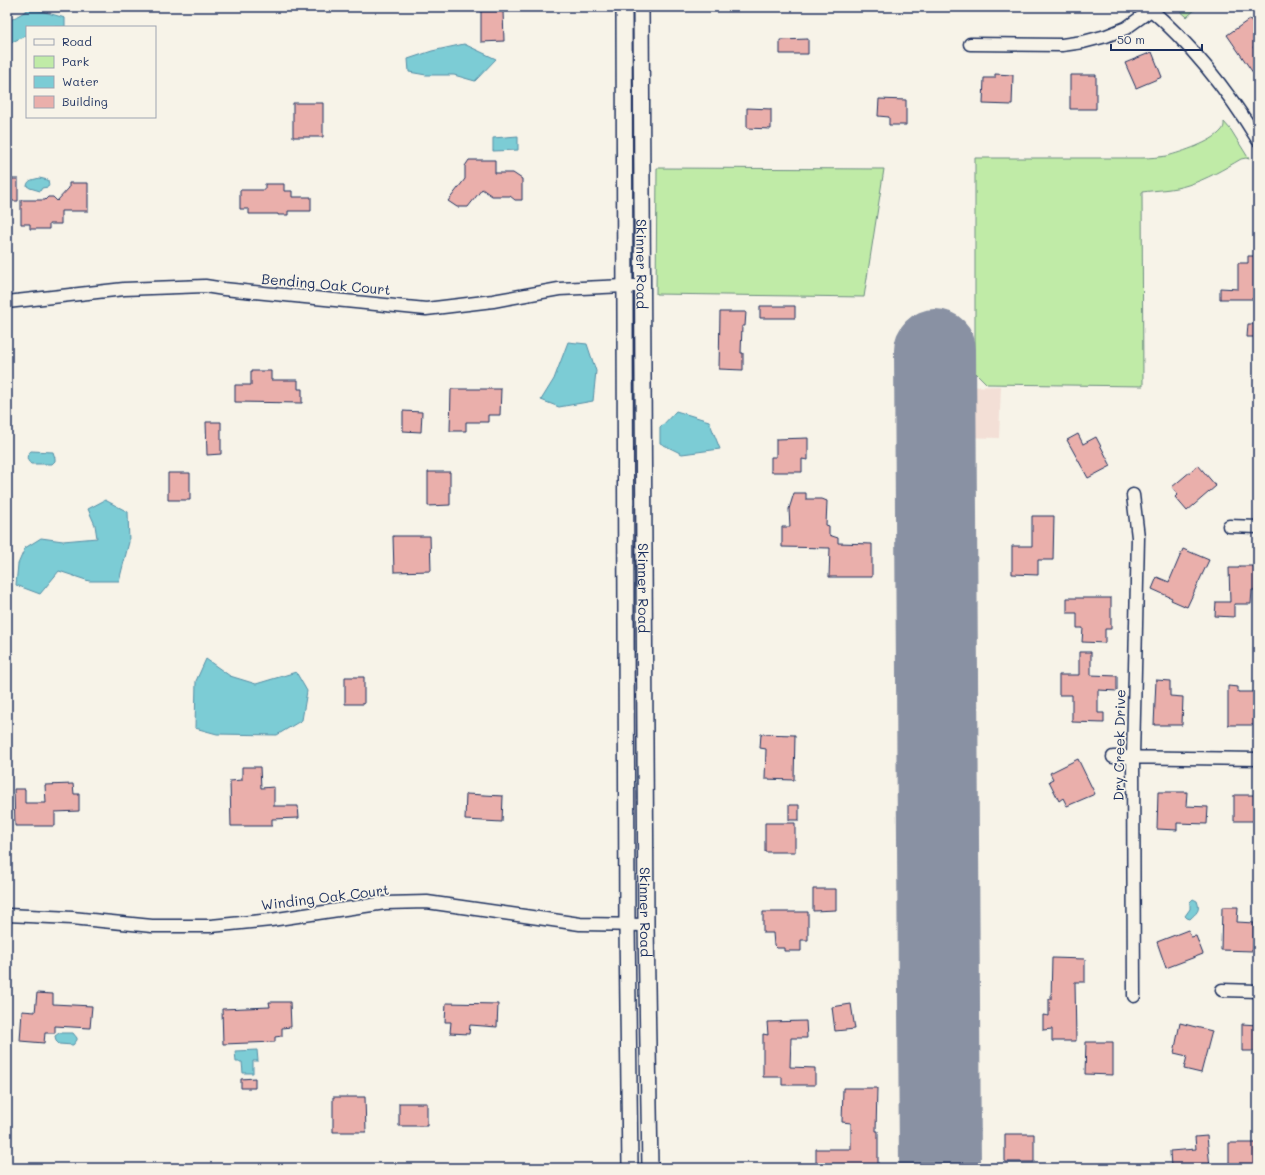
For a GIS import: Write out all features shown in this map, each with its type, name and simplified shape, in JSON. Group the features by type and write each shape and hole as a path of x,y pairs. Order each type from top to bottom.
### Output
{"street":[{"name":"Skinner Road","path":"624,7 627,925 630,1168"},
{"name":"Skinner Road","path":"641,7 646,925 650,1168"},
{"path":"970,44 1062,45 1084,42 1106,36 1126,28 1150,8 1180,36 1221,85 1258,140"},
{"name":"Bending Oak Court","path":"7,302 124,289 205,286 426,309 493,301 559,289 642,286"},
{"name":"Dry Creek Drive","path":"1133,495 1138,537 1133,757 1134,996"},
{"path":"1229,526 1258,527"},
{"path":"1113,757 1258,760"},
{"name":"Winding Oak Court","path":"7,915 72,918 152,926 212,926 271,920 385,903 427,902 580,924 646,925"},
{"path":"1222,990 1258,991"}],"shaded area":[{"path":"917,341 960,342 961,387 1001,386 999,438 961,437 965,1168 920,1168"}],"green space":[{"path":"1176,7 1198,7 1187,17"},
{"path":"1224,122 1231,130 1249,159 1241,159 1195,183 1171,189 1142,192 1143,386 987,384 975,372 975,158 1152,158 1167,156 1204,143 1211,139 1222,130 1224,127"},
{"path":"657,168 884,169 864,297 656,294"}],"water":[{"path":"31,8 65,18 65,26 26,26 26,35 10,43 7,47 7,20 9,21"},
{"path":"464,44 496,59 475,81 454,75 426,75 409,72 408,59 432,51"},
{"path":"518,136 518,150 493,151 493,138"},
{"path":"39,178 48,180 48,187 42,188 40,191 27,186 30,181"},
{"path":"568,342 587,344 596,371 593,401 559,407 541,400 554,379"},
{"path":"676,411 709,421 720,449 682,454 660,443 660,428"},
{"path":"31,451 53,452 55,461 52,464 31,464 27,458"},
{"path":"105,500 128,512 129,542 119,581 89,581 59,571 40,594 16,585 18,564 25,548 41,538 63,541 97,538 95,525 88,509"},
{"path":"206,659 230,676 256,684 296,672 307,691 302,720 277,735 217,734 195,728 196,681"},
{"path":"1193,899 1197,901 1198,910 1190,919 1185,916 1190,909 1190,902"},
{"path":"59,1033 73,1033 77,1040 73,1045 59,1044 56,1041 55,1036"},
{"path":"257,1050 258,1061 253,1061 253,1073 243,1073 242,1062 236,1062 235,1051"}],"building":[{"path":"481,11 503,11 504,41 481,42"},
{"path":"1250,19 1258,30 1258,43 1253,47 1258,54 1258,80 1227,35"},
{"path":"808,39 808,54 780,54 780,40"},
{"path":"1152,52 1162,77 1136,88 1125,63"},
{"path":"995,74 1013,75 1012,105 983,104 984,78 995,78"},
{"path":"1070,75 1096,75 1096,109 1070,109"},
{"path":"879,99 906,100 906,125 889,125 889,117 878,116"},
{"path":"293,103 323,103 323,137 293,137"},
{"path":"747,108 771,109 771,129 747,128"},
{"path":"469,160 495,160 495,173 513,173 522,179 522,200 515,200 510,196 492,196 482,189 468,207 457,207 448,201 465,179 465,166"},
{"path":"7,179 18,179 18,201 7,201"},
{"path":"69,183 88,183 88,211 61,211 61,224 49,224 49,229 30,229 30,224 21,224 21,200 45,200 48,197 53,197 57,201 69,188"},
{"path":"265,184 284,184 284,191 292,191 292,197 311,197 311,211 288,211 288,215 278,215 249,214 249,209 240,209 240,190 265,190"},
{"path":"1248,256 1258,256 1258,291 1254,291 1254,299 1220,299 1220,288 1238,289 1238,263 1248,263"},
{"path":"760,306 795,306 795,318 760,318"},
{"path":"720,312 746,312 745,326 742,326 741,353 743,353 743,370 719,369"},
{"path":"1248,324 1258,324 1258,337 1247,337"},
{"path":"251,371 271,371 271,380 298,380 298,389 302,389 302,403 235,402 235,385 251,385"},
{"path":"451,389 501,389 500,415 488,415 488,422 466,422 466,431 450,431"},
{"path":"403,411 422,412 421,432 403,431"},
{"path":"206,422 221,422 221,454 207,455"},
{"path":"1078,434 1083,444 1096,437 1111,466 1088,478 1067,440"},
{"path":"808,438 808,460 802,459 802,472 771,472 771,457 776,457 776,439"},
{"path":"1198,465 1216,486 1187,511 1175,497 1178,494 1172,487"},
{"path":"428,472 450,472 450,505 428,506"},
{"path":"168,473 190,473 190,500 168,500"},
{"path":"794,493 806,493 806,499 822,499 827,501 826,525 829,526 829,535 838,538 838,543 872,544 872,577 829,577 830,548 782,547 782,527 790,527 789,509"},
{"path":"1032,516 1054,516 1053,560 1038,560 1038,575 1012,574 1012,546 1032,546"},
{"path":"393,536 430,536 431,571 394,572"},
{"path":"1183,549 1209,560 1187,607 1152,589 1157,577 1169,582"},
{"path":"1239,566 1256,566 1256,590 1252,590 1251,604 1234,604 1234,617 1215,616 1216,602 1230,602 1229,568 1239,568"},
{"path":"1067,598 1111,598 1111,629 1105,629 1105,643 1082,642 1083,628 1077,628 1077,613 1067,613"},
{"path":"1079,652 1091,652 1091,675 1117,676 1117,691 1098,690 1098,713 1104,713 1104,723 1072,722 1072,695 1059,695 1059,675 1079,675"},
{"path":"345,677 364,677 364,704 345,704"},
{"path":"1156,680 1170,681 1170,696 1183,697 1182,725 1154,725"},
{"path":"1228,686 1238,687 1238,692 1258,692 1258,725 1228,725"},
{"path":"761,734 795,735 794,780 765,779 766,749 760,748"},
{"path":"1078,759 1095,794 1067,806 1063,798 1059,801 1049,781 1053,779 1050,773"},
{"path":"242,767 260,767 261,788 274,787 274,806 298,806 299,818 272,819 272,826 231,826 230,781 242,780"},
{"path":"73,784 74,794 79,794 79,811 55,812 55,826 15,826 14,789 25,789 25,803 46,803 45,785"},
{"path":"1158,792 1187,792 1186,806 1208,807 1207,824 1177,823 1177,830 1157,829"},
{"path":"466,794 503,796 502,822 465,820"},
{"path":"1234,795 1258,795 1258,821 1234,821"},
{"path":"789,805 799,805 799,820 789,820"},
{"path":"765,823 795,823 795,852 765,852"},
{"path":"813,889 836,889 836,910 813,911"},
{"path":"1222,907 1238,907 1237,922 1254,923 1253,951 1221,950"},
{"path":"763,912 808,912 808,940 801,940 801,951 784,951 784,948 777,948 774,945 773,933 763,933"},
{"path":"1188,930 1191,937 1196,936 1203,954 1166,968 1157,942"},
{"path":"1052,958 1085,959 1085,982 1075,982 1076,1041 1052,1041 1052,1029 1043,1030 1043,1015 1049,1016"},
{"path":"37,993 53,994 53,1004 92,1006 90,1028 55,1026 55,1033 45,1033 44,1043 20,1041 22,1011 35,1012"},
{"path":"269,1002 290,1002 291,1027 282,1028 282,1036 275,1037 275,1042 223,1044 222,1009 270,1007"},
{"path":"446,1003 498,1004 497,1027 470,1025 469,1034 450,1033 451,1022 445,1022"},
{"path":"851,1004 855,1029 835,1031 832,1007"},
{"path":"806,1021 807,1038 791,1038 790,1067 815,1068 815,1085 782,1085 782,1077 763,1077 763,1034 768,1035 767,1022"},
{"path":"1180,1023 1212,1031 1201,1073 1184,1069 1187,1056 1174,1053"},
{"path":"1242,1024 1258,1025 1258,1051 1242,1051"},
{"path":"1086,1042 1113,1042 1113,1075 1085,1074"},
{"path":"255,1078 255,1088 241,1088 241,1079"},
{"path":"843,1088 877,1088 876,1131 878,1131 878,1167 816,1168 816,1149 851,1149 851,1123 842,1122"},
{"path":"333,1097 365,1097 366,1132 333,1132"},
{"path":"399,1103 427,1103 427,1126 399,1126"},
{"path":"1005,1134 1034,1134 1034,1162 1005,1162"},
{"path":"1207,1136 1210,1168 1171,1168 1170,1151 1196,1149 1195,1137"},
{"path":"1229,1143 1258,1143 1258,1168 1229,1168"}],"runway":[{"path":"935,350 940,1168"}]}
